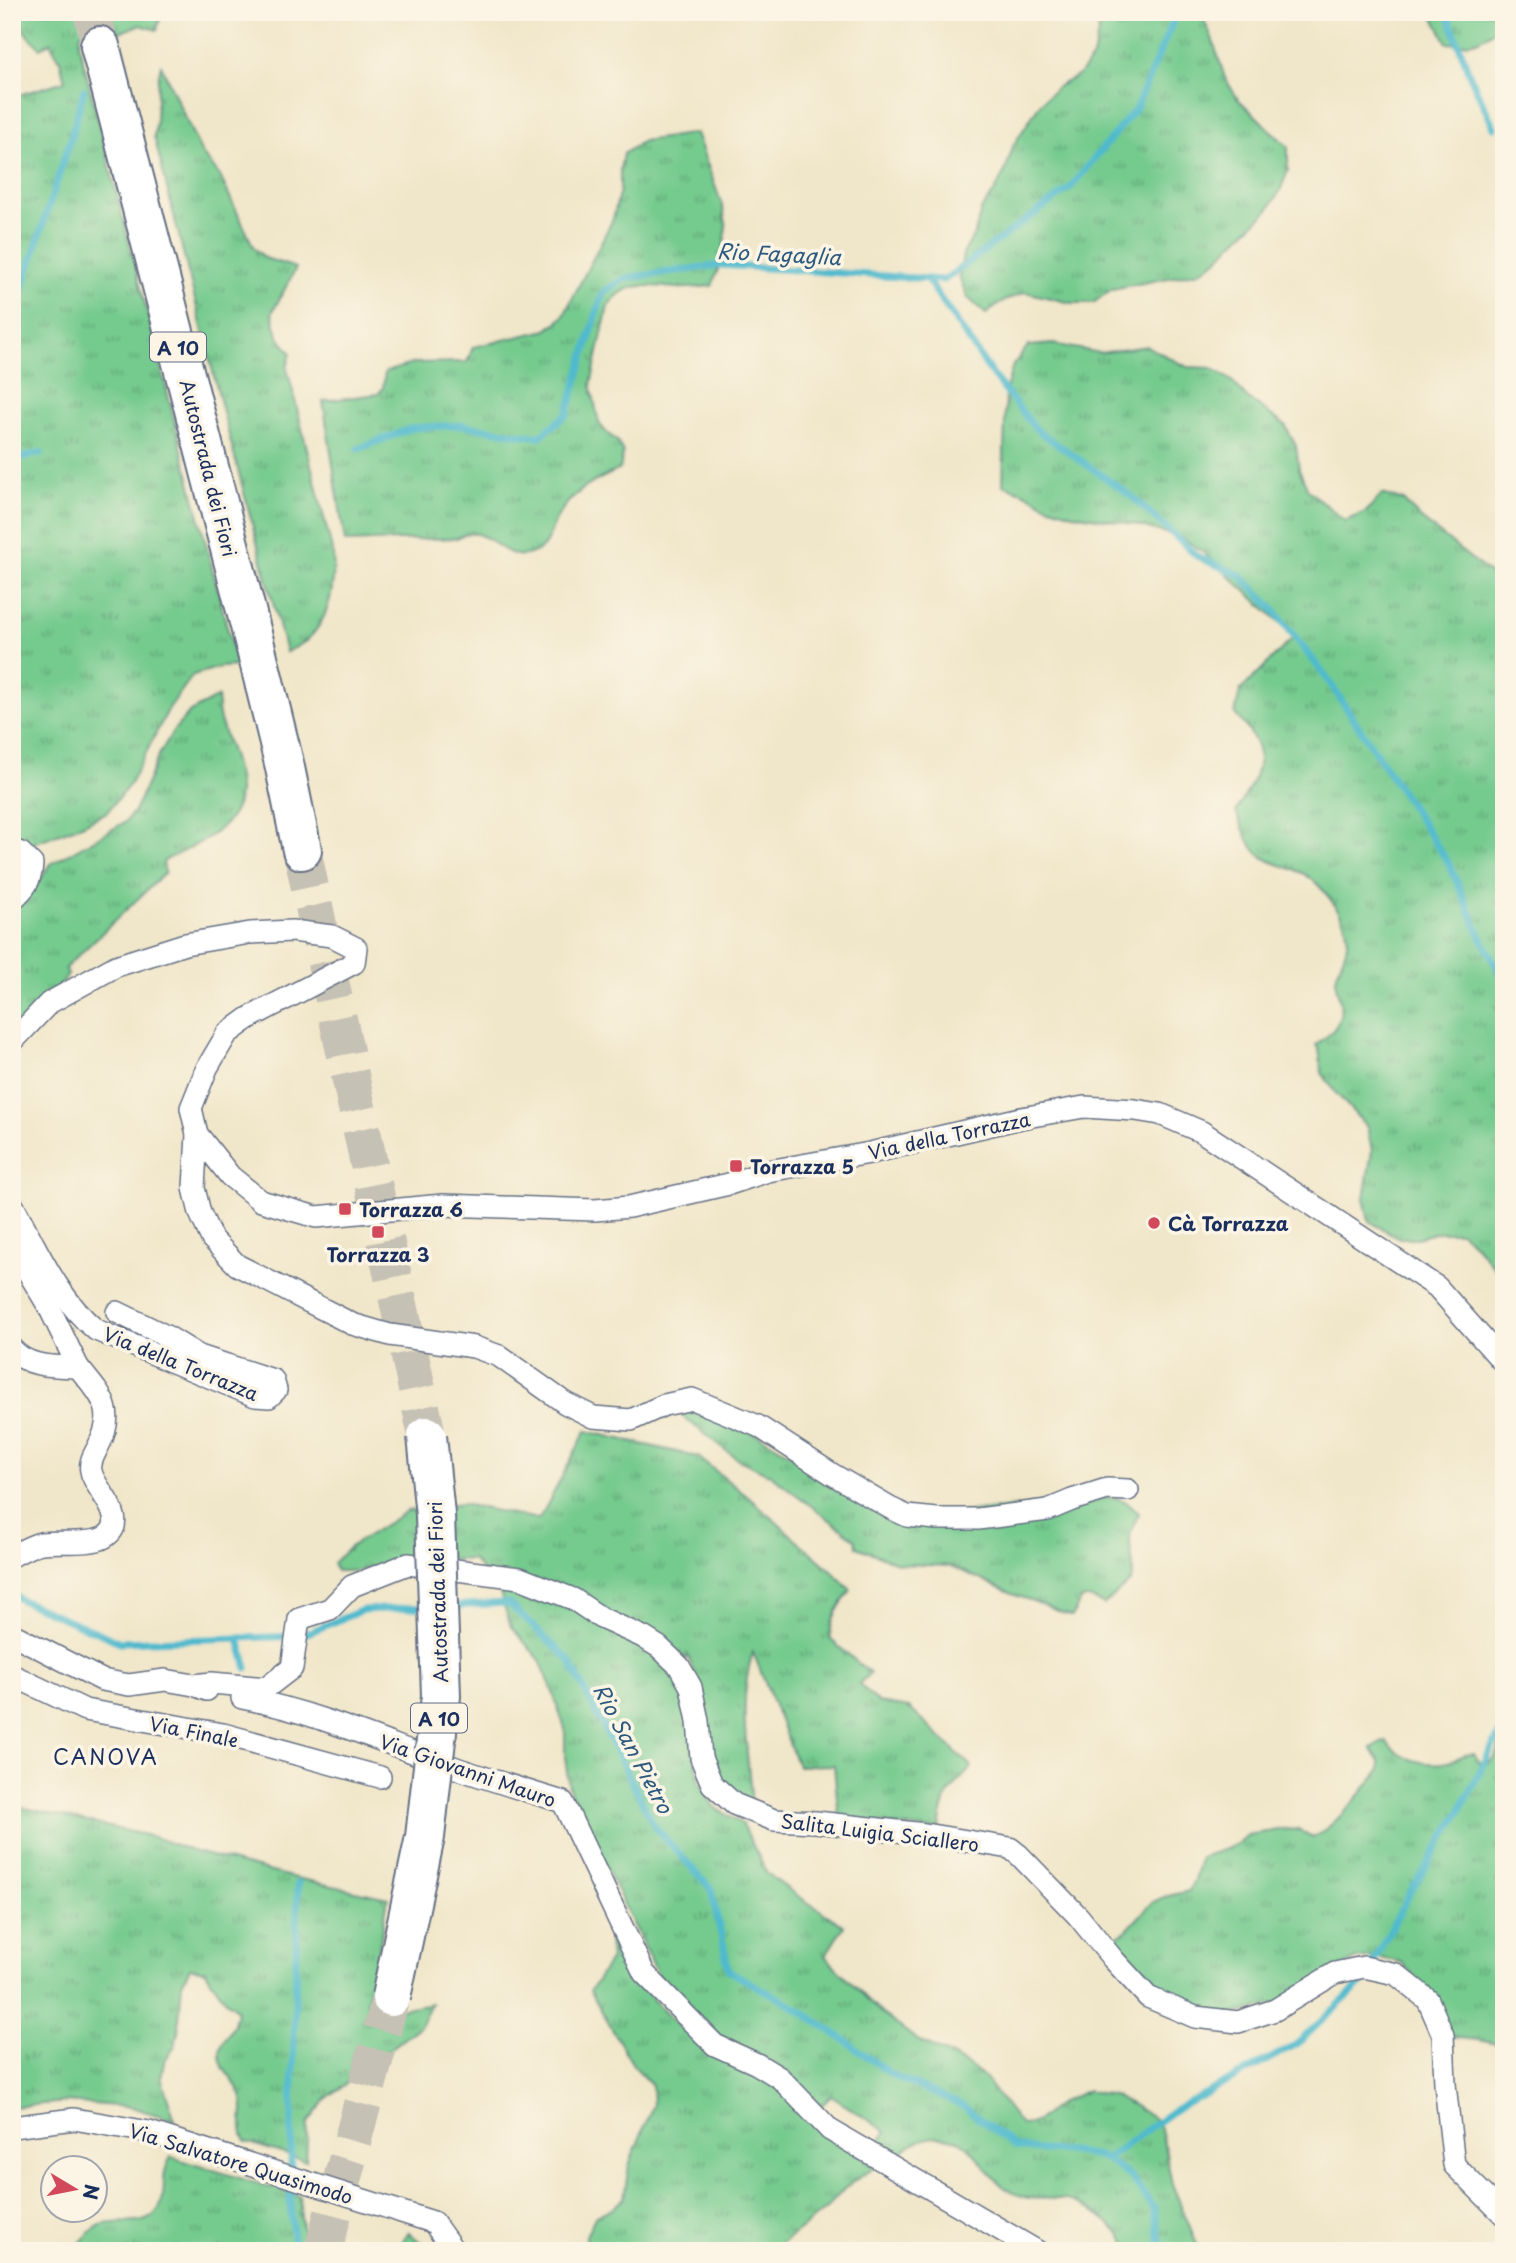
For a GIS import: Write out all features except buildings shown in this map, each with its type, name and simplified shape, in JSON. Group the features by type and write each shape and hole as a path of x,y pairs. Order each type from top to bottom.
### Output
{"highway":[{"name":"Autostrada dei Fiori","path":"100,46 256,649 302,850"},
{"name":"Autostrada dei Fiori","path":"391,1997 425,1837 441,1696 435,1514 427,1436"}],"street":[{"path":"12,850 21,853 32,864 31,877 23,890 12,900"},
{"path":"12,1042 50,1003 116,967 185,944 250,933 292,932 332,936 356,948 355,963 248,1018 227,1034 207,1068 191,1108 197,1134 194,1188 200,1213 212,1239 237,1265 352,1324 390,1335 474,1347 499,1356 565,1403 593,1418 631,1420 664,1405 691,1399 758,1426 832,1474 907,1516 978,1520 1048,1510 1107,1489 1128,1490"},
{"name":"Via della Torrazza","path":"197,1134 230,1176 261,1201 316,1217 443,1205 595,1210 629,1207 729,1184 768,1171 870,1153 1084,1107 1160,1114 1202,1132 1437,1287 1504,1363"},
{"name":"Via della Torrazza","path":"12,1204 64,1297 80,1317 96,1330 255,1396 269,1397 275,1390 273,1380 199,1356 117,1312"},
{"path":"12,1245 49,1307 78,1367 104,1400 108,1425 92,1458 90,1469 94,1481 109,1502 114,1518 113,1529 104,1538 37,1544 14,1555"},
{"path":"12,1349 20,1358 42,1365 78,1367"},
{"name":"Salita Luigia Sciallero","path":"194,1685 212,1683 266,1688 292,1668 299,1619 330,1609 352,1586 408,1564 520,1578 573,1599 601,1618 659,1647 678,1666 691,1687 698,1721 701,1758 712,1784 734,1804 774,1820 925,1834 1010,1849 1078,1916 1148,1997 1195,2017 1238,2022 1275,2010 1335,1973 1364,1967 1396,1974 1427,2000 1443,2035 1445,2084 1454,2165 1504,2214"},
{"name":"Via Giovanni Mauro","path":"12,1634 102,1680 129,1685 165,1680 276,1704 563,1802 644,1973 715,2045 780,2078 830,2130 1037,2251"},
{"name":"Via Finale","path":"12,1675 85,1710 223,1734 380,1777"},
{"name":"Via Salvatore Quasimodo","path":"12,2127 74,2119 149,2132 433,2222 454,2251"}],"green space":[{"path":"12,12 162,12 157,30 140,25 117,33 111,25 101,29 88,27 80,35 79,45 237,666 220,667 193,675 169,708 130,784 107,812 84,824 31,844 12,838 12,542 17,537 12,518 12,97 65,81 60,60 50,43 40,48 12,18"},
{"path":"1098,12 1200,12 1211,35 1225,78 1237,98 1288,147 1288,170 1280,191 1267,211 1217,260 1199,272 1112,289 1093,303 1071,303 1025,292 1004,301 986,314 968,298 959,277 963,254 975,233 981,210 1006,169 1013,146 1040,104 1057,87 1079,75 1093,57 1100,23"},
{"path":"1431,12 1504,12 1504,21 1478,40 1447,43"},
{"path":"161,65 201,152 220,176 254,248 265,258 296,268 272,313 278,336 291,353 287,368 333,554 333,577 323,619 305,642 286,652 154,136"},
{"path":"696,133 723,208 726,224 723,255 712,286 640,286 623,291 608,306 591,385 599,423 617,441 623,452 620,469 576,494 556,519 544,545 527,555 510,553 480,535 470,533 457,538 345,542 323,401 378,394 383,388 385,372 415,363 467,362 473,347 547,330 563,317 613,219 620,190 623,154 643,141"},
{"path":"1053,344 1100,353 1147,346 1187,367 1212,368 1232,381 1247,398 1285,425 1296,446 1299,469 1308,490 1345,521 1366,512 1382,494 1404,501 1420,518 1504,585 1504,1280 1461,1232 1439,1232 1417,1238 1399,1238 1369,1221 1364,1198 1372,1151 1367,1127 1335,1092 1322,1073 1316,1045 1331,1032 1340,1016 1336,983 1347,945 1345,926 1331,900 1310,878 1299,871 1269,861 1255,850 1236,812 1252,783 1259,762 1255,741 1235,714 1240,691 1295,636 1203,552 1182,538 1134,524 1073,514 1048,506 1003,485 1006,389 1013,365 1028,346"},
{"path":"218,697 219,717 239,782 239,796 230,818 208,837 163,862 165,873 65,968 68,975 61,985 12,1032 12,913 51,864 125,822 135,810 159,755 173,731 190,712"},
{"path":"691,1409 760,1436 898,1519 1113,1497 1125,1501 1139,1513 1130,1535 1132,1578 1104,1605 1092,1599 1084,1599 1072,1617 1012,1594 951,1566 900,1564 857,1547 855,1539 769,1474 737,1459 686,1419 679,1410"},
{"path":"586,1431 698,1457 747,1496 851,1590 833,1619 831,1640 870,1673 859,1684 879,1703 909,1708 972,1767 948,1795 942,1810 939,1831 839,1818 834,1765 798,1766 753,1652 748,1671 745,1708 752,1805 725,1786 713,1767 705,1709 688,1655 677,1675 687,1695 701,1785 714,1807 742,1824 767,1873 844,1926 825,1956 881,2013 919,2041 980,2073 1021,2125 1037,2121 1060,2103 1087,2090 1116,2097 1157,2121 1172,2184 1200,2251 1131,2251 1110,2224 1081,2204 1059,2199 1027,2198 1007,2189 964,2143 958,2140 940,2137 923,2140 908,2147 894,2159 875,2147 886,2132 882,2129 831,2096 821,2106 789,2073 763,2057 705,2029 659,1977 578,1810 569,1788 565,1729 550,1684 540,1660 511,1627 499,1590 472,1559 390,1563 358,1571 336,1571 333,1563 350,1547 407,1511 462,1504 538,1519"},
{"path":"1504,1699 1504,2046 1450,2037 1429,1991 1401,1962 1375,1957 1357,1959 1277,2004 1225,2016 1161,1996 1130,1969 1112,1939 1126,1931 1153,1902 1189,1891 1201,1857 1238,1844 1247,1835 1285,1829 1298,1830 1313,1838 1341,1816 1380,1770 1380,1762 1371,1748 1386,1741 1398,1753 1414,1760 1440,1763 1474,1754 1483,1766 1493,1760 1498,1752 1499,1706"},
{"path":"12,1805 154,1837 192,1851 287,1876 388,1898 367,2002 401,2009 431,2003 420,2026 327,2098 308,2123 306,2161 246,2142 242,2130 243,2105 240,2093 223,2068 220,2056 221,2047 234,2024 237,2010 219,1992 206,1971 190,1968 182,1983 174,2048 164,2061 161,2078 175,2120 130,2107 65,2102 12,2107"},
{"path":"609,1940 618,1947 654,2001 678,2026 699,2042 755,2070 875,2166 845,2188 825,2210 772,2251 586,2251 586,2236 595,2217 624,2198 629,2165 653,2105 652,2085 633,2065 590,1991 611,1959"},
{"path":"171,2157 299,2196 302,2226 311,2251 76,2251 76,2247 87,2235 101,2225 139,2222 153,2216 163,2198 167,2164"},
{"path":"409,2233 431,2250 431,2251 395,2251"}],"waterway":[{"name":"Rio Fagaglia","path":"358,449 412,428 460,425 539,437 567,414 603,292 626,278 721,265 944,280 1070,188 1136,108 1177,12"},
{"path":"1447,12 1470,76 1494,127"},
{"path":"12,321 84,90"},
{"path":"927,279 994,377 1037,430 1130,495 1198,557 1240,575 1270,605 1326,677 1449,864 1504,981"},
{"name":"Rio Fagaglia","path":"12,460 41,453"},
{"name":"Rio San Pietro","path":"12,1592 21,1600 120,1642 300,1636 363,1610 428,1607"},
{"name":"Rio San Pietro","path":"450,1606 508,1603 569,1660 655,1827 711,1889 729,1971 790,2004 892,2075 963,2106 1016,2147 1071,2151 1106,2159 1132,2178 1154,2209 1162,2251"},
{"path":"239,1639 247,1668"},
{"path":"1106,2159 1173,2111 1297,2044 1363,1982 1407,1898 1459,1813 1504,1724"},
{"path":"294,2251 290,2201 298,1883"}],"tunnel":[{"path":"92,12 100,46"},
{"path":"302,850 427,1436"},
{"path":"323,2251 391,1997"}],"place":[{"name":"Torrazza 5","path":"736,1166"},
{"name":"Torrazza 6","path":"345,1209"},
{"name":"Cà Torrazza","path":"1154,1223"},
{"name":"Torrazza 3","path":"378,1232"}],"district":[{"name":"CANOVA","path":"106,1756"}]}
